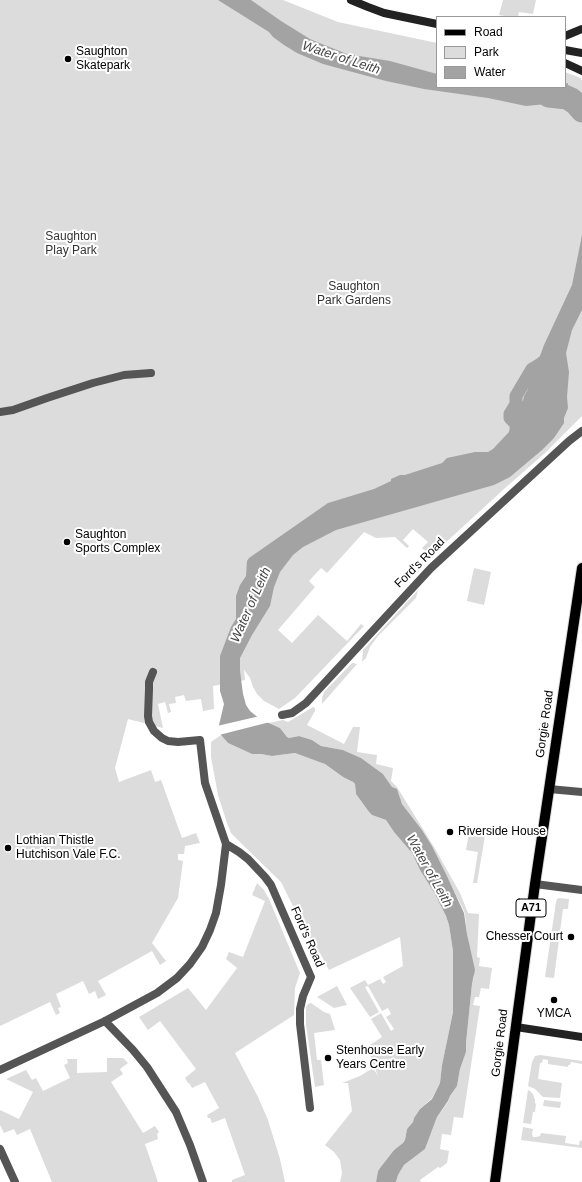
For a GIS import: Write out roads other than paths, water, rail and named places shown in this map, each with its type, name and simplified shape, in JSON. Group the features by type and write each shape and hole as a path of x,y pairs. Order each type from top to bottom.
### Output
{"main road":[{"name":"Gorgie Road","path":"495,1182 535,884 582,568"}],"street":[{"path":"351,0 384,13 436,24"},
{"path":"566,36 582,30"},
{"path":"566,50 582,53"},
{"path":"566,63 582,71"},
{"path":"0,412 13,410 47,398 124,375 151,372"},
{"name":"Ford's Road","path":"282,715 292,714 306,703 431,568 582,431"},
{"path":"0,1070 105,1021 157,993 169,985 184,971 197,955 208,934 216,913 226,844 205,783 200,740 178,742 168,741 154,731 149,722 149,685 153,672"},
{"path":"549,789 582,792"},
{"name":"Ford's Road","path":"226,844 248,859 271,885 311,977 303,996 300,1009 300,1024 310,1108"},
{"path":"535,884 582,890"},
{"path":"105,1021 147,1066 176,1112 190,1145 202,1182"},
{"path":"516,1027 582,1037"},
{"path":"0,1149 15,1182"}],"water":[{"path":"218,0 251,0 310,39 347,54 390,61 436,74 436,88 566,88 566,84 568,83 568,85 582,93 582,101 572,111 570,110 568,112 557,103 526,106 386,81 323,64 297,53 273,37 269,32"},
{"path":"582,235 582,310 572,330 566,353 569,372 567,397 568,408 564,418 564,423 554,438 510,477 494,485 336,530 303,547 293,555 280,572 274,587 270,606 240,658 243,694 246,705 250,711 260,719 280,728 289,738 299,736 312,740 321,746 343,750 361,758 383,774 392,787 397,789 402,804 432,846 464,913 475,970 472,984 466,1052 460,1069 457,1086 437,1117 425,1149 404,1165 396,1182 376,1182 378,1171 394,1150 403,1143 407,1129 413,1122 420,1109 432,1099 440,1083 442,1065 453,1012 453,951 449,925 435,894 420,870 412,853 386,820 372,815 369,812 356,794 355,784 353,782 343,777 325,764 295,753 272,756 252,754 228,743 221,735 219,725 224,704 220,691 220,656 231,627 236,619 236,596 240,585 246,576 247,561 249,558 328,503 374,489 400,475 405,475 442,463 447,458 475,452 488,452 493,449 509,432 511,420 519,404 523,401 532,377 536,373 535,364 533,364 533,362 540,356 572,285"}],"waterway":[{"name":"Water of Leith","path":"549,96 567,98 575,103 582,111"},
{"path":"524,432 510,418 510,414 516,404 516,396 532,369 544,362 552,363"}],"place":[{"name":"Saughton Skatepark","path":"68,59"},
{"name":"Saughton Sports Complex","path":"67,542"},
{"name":"Riverside House","path":"450,832"},
{"name":"Lothian Thistle Hutchison Vale F.C.","path":"8,848"},
{"name":"Chesser Court","path":"571,937"},
{"name":"YMCA","path":"554,1000"},
{"name":"Stenhouse Early Years Centre","path":"328,1058"}],"park label":[{"name":"Saughton Play Park","path":"71,244"},
{"name":"Saughton Park Gardens","path":"354,294"}]}
